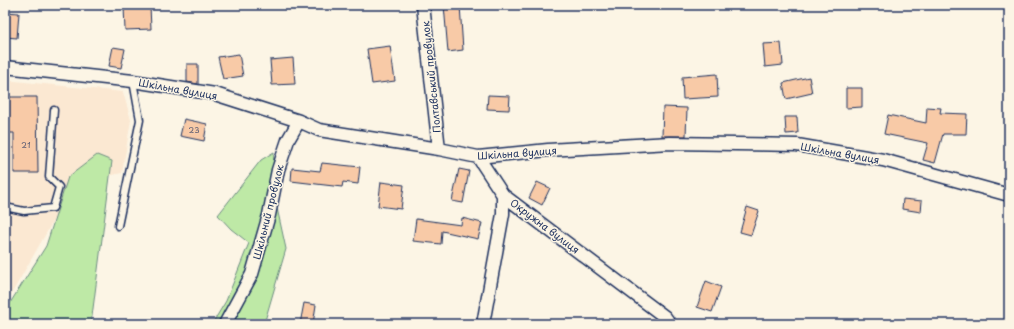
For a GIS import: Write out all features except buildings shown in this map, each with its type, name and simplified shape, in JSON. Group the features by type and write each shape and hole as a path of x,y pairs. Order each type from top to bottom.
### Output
{"street":[{"name":"Полтавський провулок","path":"423,5 439,149"},
{"name":"Шкільна вулиця","path":"5,67 133,81 214,94 299,121 319,130 439,149 478,157 548,150 670,143 797,145 883,160 1009,195"},
{"name":"Шкільний провулок","path":"225,324 252,274 269,215 278,170 288,140 299,121"},
{"path":"478,157 503,195"},
{"name":"Окружна вулиця","path":"483,324 503,214 503,195"},
{"name":"Окружна вулиця","path":"503,195 665,317 670,324"}],"lane":[{"path":"118,226 140,120 133,81"},
{"path":"5,207 24,211 53,208 59,187 49,177 54,110"}],"shaded area":[{"path":"5,80 123,92 131,120 122,173 75,183 5,305"}],"green space":[{"path":"274,152 272,185 286,249 264,324 212,324 226,301 249,243 231,229 218,215 261,160"},
{"path":"97,155 112,161 91,324 5,324 5,311 46,246 68,177"}]}
